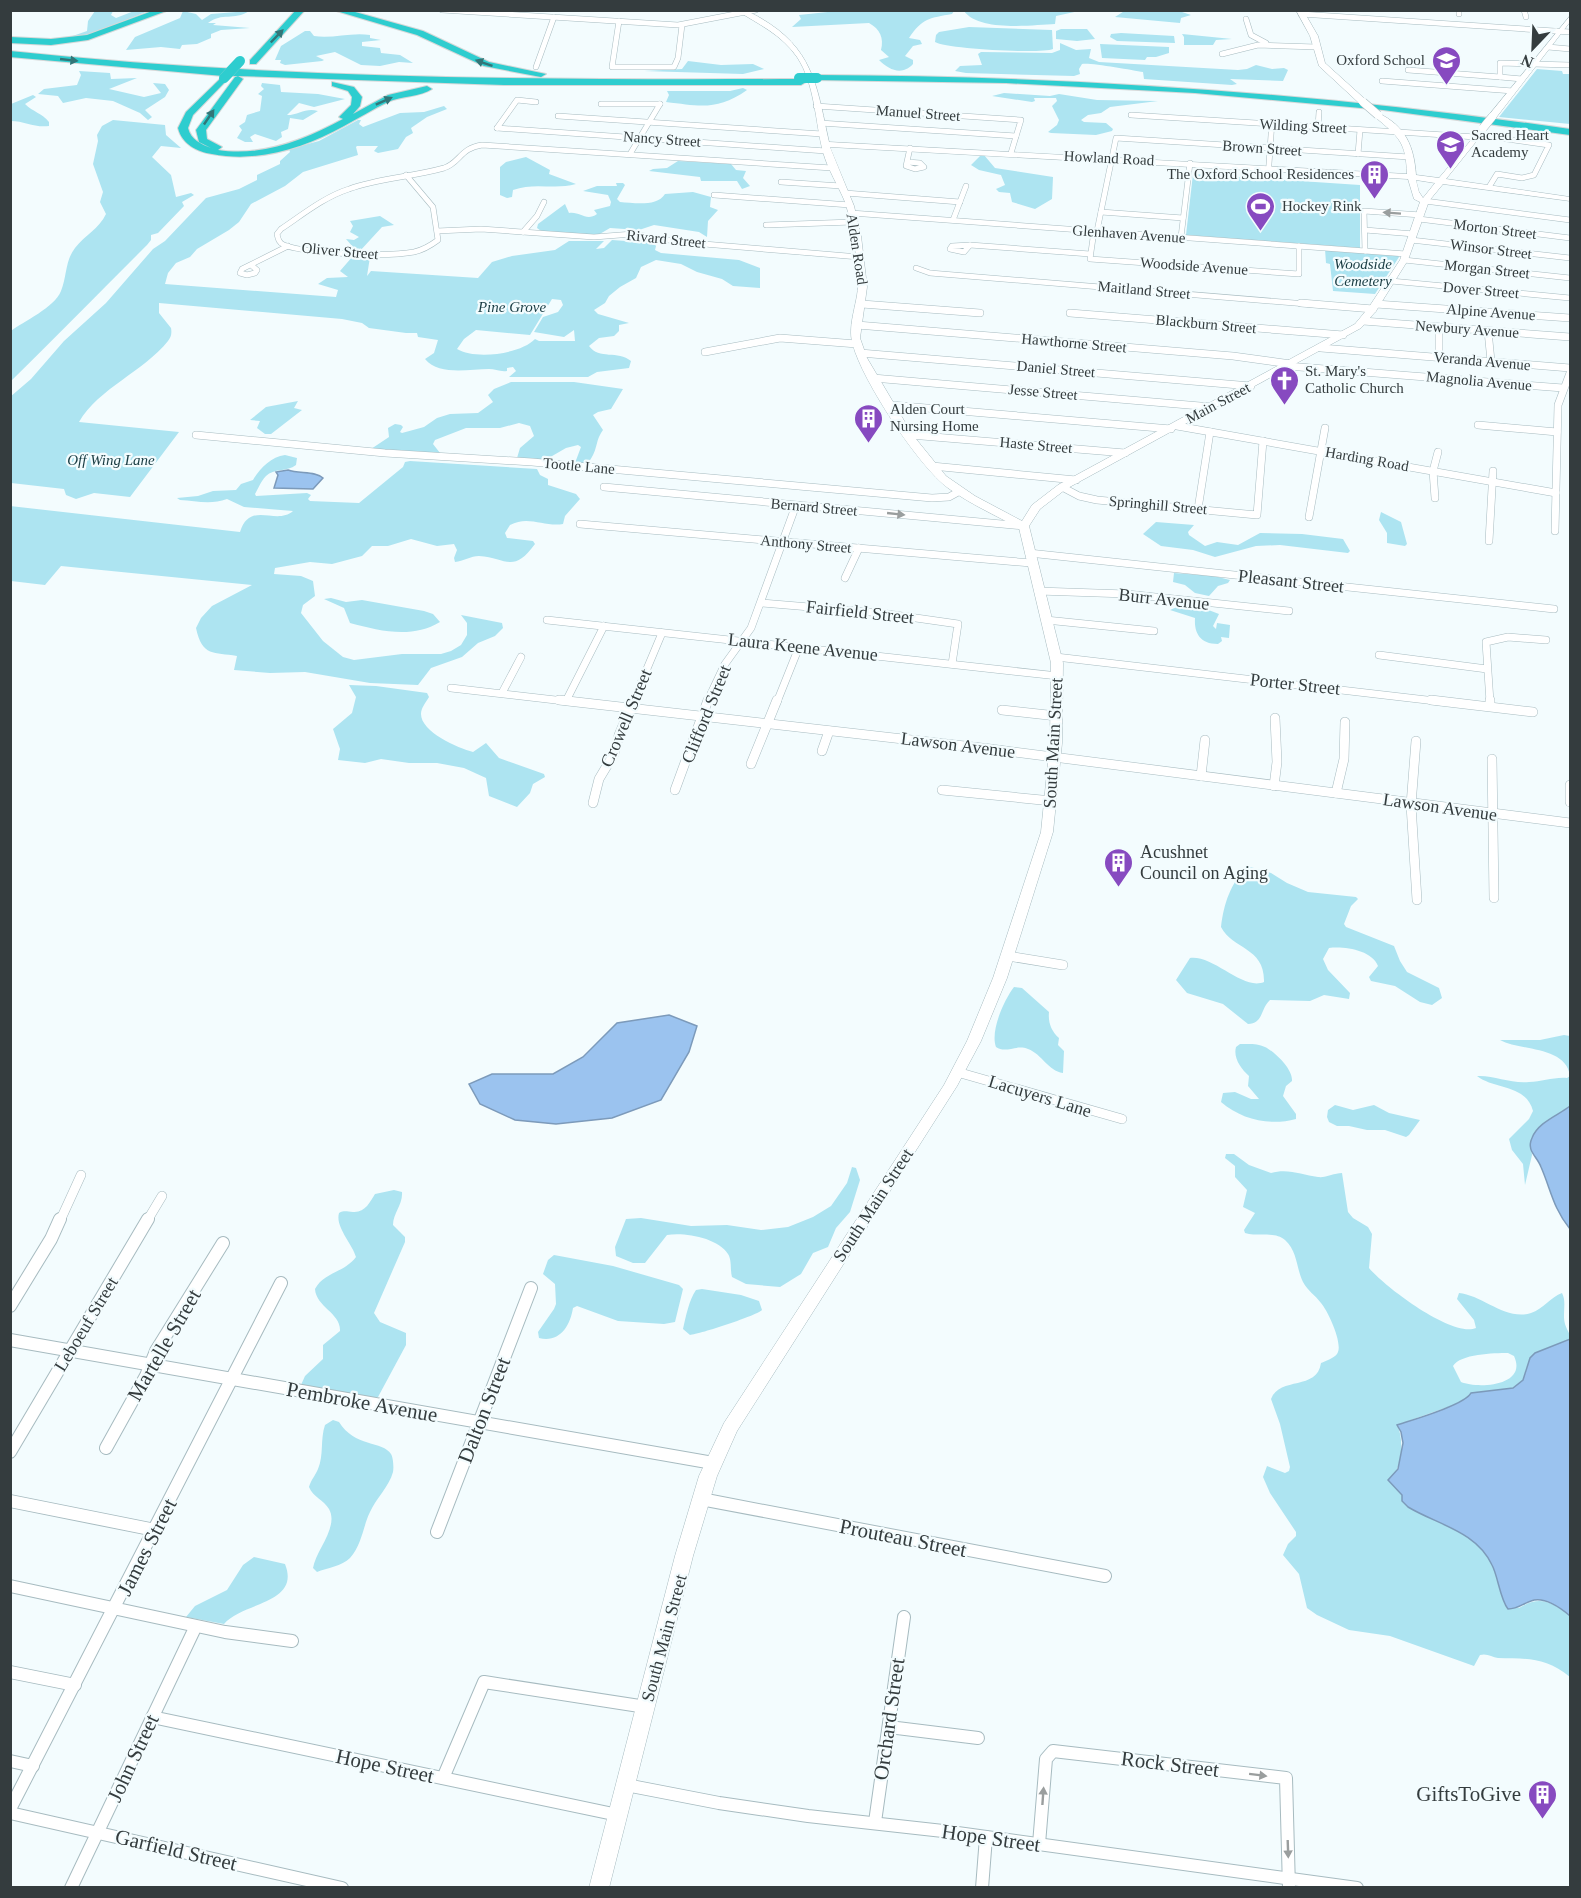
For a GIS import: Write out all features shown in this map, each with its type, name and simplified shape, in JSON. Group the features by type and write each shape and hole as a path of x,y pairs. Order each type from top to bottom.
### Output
{"highway":[{"path":"10,41 51,42 88,37 165,10"},
{"path":"289,10 189,114 183,130 188,139 200,148 220,153 238,154 267,151 312,138 384,100 412,92 447,87 562,83"},
{"path":"10,54 146,68 254,76 334,83 353,91 357,101 352,110 340,120 296,141 249,149 230,149 210,145 201,138 202,128 238,79 253,62 302,10"},
{"path":"338,10 420,33 475,60 495,66 532,73 604,78"},
{"path":"10,41 144,58 312,71 440,77 1006,80 1210,91 1399,109 1570,132"},
{"path":"254,76 418,82 800,80"},
{"path":"817,80 1050,86 1230,97 1403,114 1570,138"}],"main road":[{"name":"Alden Road","path":"742,12 778,33 798,53 808,73 832,168 852,213 863,287 862,304 856,325 859,349 873,378 932,466 960,491 1024,526"},
{"path":"1300,12 1314,36 1324,67 1398,132 1407,144 1416,196 1425,201"},
{"name":"Main Street","path":"1024,526 1034,509 1062,488 1321,348 1363,321 1375,307 1405,257 1425,201 1570,18"},
{"name":"Howland Road","path":"826,147 1011,153 1411,177 1570,199"},
{"name":"South Main Street","path":"599,1887 701,1499 713,1463 730,1428 957,1072 986,1014 1008,956 1042,852 1052,801 1058,676 1056,657 1038,591 1024,526"}],"street":[{"path":"442,10 682,25 756,10"},
{"path":"1524,10 1526,17"},
{"path":"1300,12 1570,32"},
{"path":"536,67 554,17"},
{"path":"1246,20 1251,35 1268,44"},
{"path":"619,21 612,67 674,67 678,58 682,25"},
{"path":"1222,54 1245,47 1268,44 1317,47"},
{"path":"1548,47 1570,49"},
{"path":"1500,77 1500,63 1570,65"},
{"path":"1408,70 1522,79"},
{"path":"1382,81 1513,91"},
{"name":"Nancy Street","path":"536,102 517,100 497,128 826,147"},
{"path":"601,104 660,104 630,154"},
{"name":"Manuel Street","path":"816,106 1021,120 1016,136"},
{"path":"1318,127 1319,112"},
{"name":"Wilding Street","path":"1131,115 1272,121 1318,127 1398,132 1479,133 1549,145 1536,172 1522,178 1519,183 1495,179 1489,187"},
{"path":"558,116 822,134"},
{"path":"1268,178 1272,121"},
{"path":"820,123 1016,136 1011,153"},
{"path":"1358,154 1360,130"},
{"name":"Brown Street","path":"1112,159 1116,138 1409,157"},
{"name":"Oliver Street","path":"437,231 438,240 435,245 408,255 288,246 278,239 279,230 327,199 362,184 446,167 480,146 498,145 832,168"},
{"path":"907,162 910,148"},
{"path":"1090,256 1112,159"},
{"path":"1181,237 1190,163"},
{"path":"406,175 433,207 437,231"},
{"path":"781,182 960,202"},
{"path":"953,220 966,186"},
{"path":"714,195 852,213"},
{"path":"1425,201 1570,220"},
{"path":"523,232 536,218 544,202"},
{"name":"Morton Street","path":"1365,230 1364,211 1570,238"},
{"path":"1101,212 1183,218"},
{"path":"766,225 795,226 852,213"},
{"name":"Glenhaven Avenue","path":"852,213 1365,251 1405,257"},
{"name":"Rivard Street","path":"437,231 481,229 594,237 641,234 675,242 859,257"},
{"path":"1365,230 1365,251"},
{"name":"Winsor Street","path":"1365,230 1570,258"},
{"name":"Woodside Avenue","path":"970,245 1299,274 1299,246"},
{"path":"251,265 288,246"},
{"name":"Morgan Street","path":"1405,257 1570,278"},
{"name":"Maitland Street","path":"916,268 930,273 1375,307"},
{"name":"Dover Street","path":"1391,281 1570,298"},
{"path":"862,304 980,313"},
{"name":"Alpine Avenue","path":"1375,307 1570,318"},
{"name":"Blackburn Street","path":"1070,313 1343,335"},
{"name":"Newbury Avenue","path":"1363,321 1570,337"},
{"name":"Hawthorne Street","path":"856,325 1212,355 1289,365"},
{"path":"1439,327 1439,357"},
{"path":"1488,331 1491,361"},
{"name":"Daniel Street","path":"705,352 773,338 859,349 1251,386"},
{"name":"Veranda Avenue","path":"1321,348 1570,368"},
{"name":"Magnolia Avenue","path":"1289,365 1563,388"},
{"path":"1555,531 1558,405 1570,373"},
{"name":"Jesse Street","path":"873,378 1212,407"},
{"name":"Harding Road","path":"891,405 1174,427 1556,493"},
{"path":"1478,425 1557,432"},
{"path":"1309,517 1325,428"},
{"path":"1198,509 1210,432"},
{"name":"Tootle Lane","path":"196,435 406,455 532,462 932,498 949,497 960,491"},
{"name":"Haste Street","path":"910,435 1125,453"},
{"name":"Springhill Street","path":"1062,488 1089,499 1257,515 1263,441"},
{"path":"1435,498 1433,471 1438,452"},
{"path":"932,466 1076,480"},
{"path":"1489,541 1493,471"},
{"name":"Bernard Street","path":"604,487 1024,526"},
{"name":"Clifford Street","path":"675,790 716,680 740,640 751,628 796,505"},
{"name":"Anthony Street","path":"580,524 859,548 1030,558"},
{"path":"845,578 859,548"},
{"name":"Pleasant Street","path":"1030,558 1554,609"},
{"name":"Burr Avenue","path":"1038,591 1127,594 1289,611"},
{"name":"Fairfield Street","path":"761,603 881,613 958,624 952,664"},
{"name":"Laura Keene Avenue","path":"547,620 1058,676"},
{"path":"1046,620 1154,631"},
{"path":"566,701 604,626"},
{"name":"Crowell Street","path":"593,803 599,779 614,754 619,735 662,633"},
{"path":"1490,706 1486,642 1509,637 1546,640"},
{"path":"751,764 799,647"},
{"path":"1378,655 1487,669"},
{"path":"502,693 521,657"},
{"name":"Porter Street","path":"1056,657 1533,712"},
{"name":"Lawson Avenue","path":"451,688 1055,757 1336,793 1411,805 1570,823"},
{"path":"1002,710 1057,716"},
{"path":"1274,786 1277,762 1275,718"},
{"path":"1336,793 1344,759 1345,722"},
{"path":"822,751 829,731"},
{"path":"1201,776 1206,740"},
{"path":"1416,741 1411,805 1417,900"},
{"path":"1492,759 1494,898"},
{"path":"1570,785 1570,802"},
{"path":"942,790 1052,801"},
{"path":"1008,956 1063,965"},
{"name":"Lacuyers Lane","path":"957,1072 1122,1119"},
{"path":"10,1306 46,1250 81,1175"},
{"name":"Leboeuf Street","path":"10,1452 162,1196"},
{"name":"Martelle Street","path":"106,1448 150,1365 223,1243"},
{"name":"James Street","path":"10,1811 281,1283"},
{"name":"Dalton Street","path":"437,1532 531,1288"},
{"name":"Pembroke Avenue","path":"10,1340 713,1463"},
{"name":"Prouteau Street","path":"701,1499 1105,1576"},
{"path":"10,1501 155,1530"},
{"path":"10,1586 115,1607 195,1628 256,1638 292,1641"},
{"name":"Orchard Street","path":"875,1822 904,1617"},
{"name":"John Street","path":"71,1887 195,1628"},
{"path":"10,1672 75,1685"},
{"path":"442,1778 484,1682 646,1707"},
{"name":"Hope Street","path":"152,1717 618,1815"},
{"path":"889,1727 978,1738"},
{"name":"Rock Street","path":"1039,1844 1046,1759 1053,1751 1286,1778 1289,1883"},
{"path":"10,1761 33,1766"},
{"name":"Hope Street","path":"626,1785 719,1803 807,1816 875,1822 1039,1844 1289,1883 1357,1887"},
{"name":"Garfield Street","path":"10,1811 97,1833 342,1887"},
{"path":"982,1887 986,1837"}],"green space":[{"path":"1126,10 1179,11 1191,15 1181,18 1180,23 1115,17"},
{"path":"95,11 113,11 111,15 116,18 134,11 148,11 88,36 64,39 87,31 88,21"},
{"path":"183,11 196,14 202,20 211,14 249,11 238,16 218,18 208,23 250,28 221,30 211,34 211,38 197,44 182,45 180,49 161,47 126,50 135,37 180,18"},
{"path":"837,11 954,11 952,14 927,20 918,26 909,38 920,40 922,44 913,46 905,56 913,60 913,64 900,71 887,67 879,60 889,57 881,50 880,34 869,23 792,27 801,19 799,15"},
{"path":"964,11 1079,11 1056,16 1055,24 1007,26 981,22 971,18"},
{"path":"969,27 1052,30 1053,49 994,50 956,47 935,42 939,32"},
{"path":"1087,29 1095,39 1077,41 1056,39 1056,31"},
{"path":"305,31 321,37 370,35 370,38 381,40 362,42 362,46 380,48 381,53 400,55 413,63 361,65 335,52 316,56 324,60 322,61 285,65 280,63 281,60 275,60 281,46"},
{"path":"1111,34 1174,36 1175,43 1117,41 1110,37"},
{"path":"1182,34 1232,39 1216,40 1213,45 1184,45"},
{"path":"1060,43 1076,50 1091,49 1089,58 1099,62 1238,70 1256,65 1288,70 1283,81 1230,79 1237,84 1232,85 1144,79 1143,72 1086,64 1082,64 1079,69 1080,74 1074,76 955,71 960,66 982,65 978,54 981,52 1052,53 1060,50"},
{"path":"1100,44 1169,47 1169,53 1147,57 1145,60 1102,58"},
{"path":"688,61 721,65 753,64 764,69 743,74 644,71 682,69"},
{"path":"1537,69 1570,74 1570,124 1499,117"},
{"path":"79,71 110,73 111,79 137,78 109,89 144,97 161,93 153,83 165,84 169,90 165,97 145,110 152,117 148,120 140,113 113,101 86,98 63,103 58,96 38,94 44,89 77,85 81,75"},
{"path":"262,83 280,85 281,92 318,94 345,99 314,107 299,103 287,115 310,110 318,111 303,120 290,118 288,129 281,132 282,137 276,141 255,134 250,137 253,142 245,142 237,138 242,130 239,126 245,122 247,115 260,111 262,96 258,94 264,89 261,86"},
{"path":"743,88 747,90 717,104 666,102 669,95 667,91 730,91"},
{"path":"1004,93 1050,96 1059,94 1097,100 1158,101 1110,107 1081,120 1106,123 1113,129 1112,131 1096,135 1051,133 1048,132 1057,125 1059,120 1052,106 1057,101 1056,98 1034,98 1035,101 1032,102 992,96"},
{"path":"33,95 36,97 25,104 46,119 49,126 11,121 11,104"},
{"path":"444,106 447,109 427,117 411,128 413,133 406,137 398,149 378,153 374,151 378,146 357,146 358,155 303,172 285,186 251,204 239,222 229,230 197,249 190,257 176,263 168,273 165,284 336,297 338,290 318,284 327,278 348,277 340,271 353,256 370,257 367,276 371,271 478,278 492,262 512,256 555,250 569,241 604,241 596,249 604,248 612,240 654,243 655,250 661,253 739,260 760,268 760,288 733,286 722,279 697,272 681,264 656,260 641,267 636,278 620,287 609,296 605,303 594,310 598,314 629,323 619,325 619,331 614,336 599,338 589,346 598,353 626,358 631,361 629,368 597,372 588,377 509,377 516,371 513,367 507,368 507,371 446,370 438,368 425,359 434,353 438,340 418,337 417,333 369,328 362,323 342,319 159,303 159,313 171,328 169,340 146,362 98,399 79,422 179,432 130,497 94,493 76,499 66,495 64,489 11,483 10,397 31,379 64,341 106,303 153,249 165,241 206,198 239,189 257,180 257,175 280,164 280,161 290,152 289,149 319,141 358,120 361,120 359,124 363,127 400,113 424,112","holes":["552,299 561,300 563,305 558,312 543,317 534,332 564,337 574,330 575,341 535,339 509,352 486,355 457,349 464,339 476,330 530,335"]},
{"path":"113,120 165,125 166,135 181,148 161,146 152,157 171,175 176,197 191,193 194,195 182,202 184,206 158,233 151,235 151,240 147,245 11,381 11,331 46,308 57,297 61,291 72,253 79,243 100,224 106,214 100,202 103,192 93,164 98,141 97,135 102,126"},
{"path":"984,155 995,168 1053,177 1052,199 1035,209 1012,202 1010,193 999,192 996,189 1005,185 1001,175 979,170 971,165"},
{"path":"526,157 550,170 549,174 576,184 521,188 513,190 512,197 507,198 500,195 500,167 506,162"},
{"path":"678,161 731,164 736,170 746,171 743,178 750,186 742,189 737,181 701,181 700,177 649,171 667,168"},
{"path":"1193,174 1360,185 1360,248 1186,235"},
{"path":"616,183 625,185 617,199 620,202 651,203 665,194 693,192 711,197 710,207 718,210 708,221 707,237 699,232 654,225 639,230 610,228 598,235 544,233 537,228 538,224 565,204 569,213 586,217 597,214 594,210 610,206 608,195 583,191 597,186 617,186"},
{"path":"380,216 394,225 382,227 359,252 352,252 353,247 346,239 354,240 359,237 350,232 353,226 350,221"},
{"name":"Woodside Cemetery","path":"1325,249 1398,255 1399,257 1375,294 1333,291 1330,264 1326,263"},
{"path":"511,382 574,382 623,389 611,409 593,415 603,430 593,455 586,465 575,463 581,447 578,445 566,448 540,463 517,458 520,448 534,436 530,426 519,423 500,428 466,428 435,440 433,444 440,453 487,458 368,451 389,437 388,428 395,424 403,427 400,432 402,433 424,427 437,418 450,414 478,413 493,402 488,395 494,389"},
{"path":"298,401 294,408 302,410 271,434 265,434 257,428 260,421 250,420 266,407"},
{"path":"285,455 297,458 296,465 266,476 256,496 307,493 311,495 308,499 310,501 359,503 403,467 405,462 410,461 537,469 540,475 548,479 548,485 576,494 580,499 565,516 563,524 523,521 510,525 505,533 507,538 533,541 535,544 515,562 479,556 455,562 457,550 454,544 437,546 411,539 388,546 372,546 362,556 332,564 310,562 275,568 274,574 301,576 313,581 315,596 303,605 301,613 323,641 343,657 354,660 402,654 441,654 451,651 461,645 467,635 467,623 461,615 502,623 503,628 495,636 478,643 462,657 431,668 418,685 370,683 305,672 270,673 234,670 237,656 206,649 196,628 201,618 212,606 252,585 61,566 45,585 11,581 10,506 240,532 250,517 279,516 293,511 244,507 227,499 204,502 177,498 198,496 213,491 236,490 241,484 253,480 271,461"},
{"path":"1381,512 1401,522 1407,544 1405,546 1387,543 1387,533 1379,520"},
{"path":"1156,522 1194,525 1188,532 1189,535 1205,546 1217,542 1238,545 1260,533 1302,534 1343,539 1350,551 1348,553 1280,545 1256,546 1215,557 1193,550 1161,546 1143,534"},
{"path":"1174,573 1214,576 1230,580 1218,586 1209,596 1195,593 1185,585 1173,582"},
{"path":"331,598 346,602 362,600 424,611 433,614 440,622 407,632 373,629 350,623 344,608 324,599"},
{"path":"1198,606 1219,614 1213,626 1216,629 1217,623 1230,625 1229,638 1221,637 1222,641 1218,644 1207,642 1197,633 1195,618 1170,610 1177,607"},
{"path":"349,685 427,693 429,697 421,714 423,721 433,733 473,752 486,743 499,758 544,774 545,777 533,784 530,793 517,807 489,796 486,778 464,768 437,763 409,763 381,759 365,763 338,760 340,749 333,729 352,713 356,697"},
{"path":"1247,866 1271,873 1308,892 1356,897 1358,899 1351,906 1344,924 1346,927 1394,946 1407,972 1439,988 1442,998 1432,1005 1420,1002 1395,986 1371,981 1369,977 1378,966 1370,956 1357,950 1335,948 1329,948 1323,959 1328,970 1350,993 1349,999 1324,995 1310,1001 1270,1000 1257,1021 1248,1024 1223,1004 1187,993 1176,980 1190,958 1209,962 1247,982 1264,982 1263,971 1254,955 1226,935 1221,927 1229,895 1236,880"},
{"path":"1014,987 1022,988 1049,1012 1051,1026 1059,1038 1058,1045 1064,1051 1063,1073 1053,1069 1028,1049 1004,1050 996,1047 996,1024 1002,1007"},
{"path":"1570,1036 1570,1076 1567,1066 1551,1054 1500,1040 1540,1040"},
{"path":"1240,1044 1256,1044 1265,1047 1287,1066 1292,1081 1286,1086 1283,1096 1296,1114 1296,1119 1276,1122 1257,1120 1238,1113 1221,1102 1223,1093 1235,1092 1251,1099 1259,1099 1248,1086 1249,1076 1237,1059 1235,1051"},
{"path":"1477,1076 1534,1082 1570,1076 1570,1106 1547,1121 1531,1147 1532,1155 1525,1185 1523,1164 1512,1150 1509,1139 1529,1119 1533,1111 1524,1096"},
{"path":"1335,1105 1353,1110 1374,1105 1389,1113 1420,1120 1406,1137 1385,1130 1337,1126 1329,1122 1327,1117 1328,1110"},
{"path":"1226,1154 1234,1154 1249,1165 1271,1173 1289,1172 1321,1177 1342,1173 1348,1212 1368,1227 1372,1234 1369,1268 1403,1298 1451,1325 1465,1329 1476,1328 1474,1320 1457,1299 1459,1293 1476,1298 1503,1311 1522,1315 1535,1311 1562,1293 1564,1320 1570,1339 1535,1353 1530,1358 1523,1380 1513,1388 1478,1392 1459,1403 1397,1425 1401,1437 1401,1450 1399,1464 1394,1475 1408,1507 1462,1532 1478,1543 1493,1565 1504,1595 1504,1604 1519,1608 1533,1602 1545,1602 1570,1615 1570,1677 1544,1662 1528,1659 1480,1655 1474,1666 1390,1636 1349,1630 1307,1608 1299,1574 1283,1555 1288,1544 1296,1536 1296,1532 1270,1493 1263,1477 1267,1466 1285,1473 1290,1467 1280,1424 1271,1399 1282,1388 1313,1377 1318,1372 1321,1363 1337,1354 1338,1343 1327,1313 1303,1282 1295,1255 1285,1240 1271,1235 1245,1233 1244,1230 1255,1213 1243,1207 1247,1190 1235,1177 1235,1166 1225,1158","holes":["1508,1353 1514,1356 1516,1366 1514,1374 1499,1383 1489,1385 1461,1382 1453,1366 1463,1359 1478,1355"]},
{"path":"852,1167 856,1168 860,1180 850,1212 836,1228 828,1247 813,1253 801,1274 780,1287 746,1284 732,1277 729,1256 723,1248 709,1240 692,1235 667,1235 645,1263 633,1263 616,1256 615,1247 626,1219 641,1218 691,1226 727,1225 761,1230 788,1227 813,1217 831,1206 847,1183"},
{"path":"394,1190 402,1192 402,1197 393,1225 405,1237 405,1242 374,1313 380,1322 406,1333 406,1345 378,1397 368,1398 301,1385 305,1376 323,1359 323,1345 340,1331 337,1319 319,1301 315,1289 324,1279 356,1257 339,1224 339,1213 361,1211 375,1194"},
{"path":"554,1255 613,1266 679,1285 683,1289 675,1322 664,1324 618,1321 577,1306 573,1308 566,1327 558,1336 539,1338 538,1332 556,1304 555,1284 543,1274 548,1260"},
{"path":"696,1290 741,1295 759,1301 762,1310 728,1324 690,1335 683,1329 691,1298"},
{"path":"333,1420 339,1422 352,1436 387,1450 392,1455 393,1470 389,1483 370,1512 354,1553 343,1563 317,1572 313,1568 329,1531 331,1516 327,1506 309,1487 320,1464 325,1425"},
{"path":"254,1557 285,1564 288,1577 285,1587 277,1595 232,1617 224,1624 186,1617 195,1606 227,1590 243,1565"}],"shaded area":[{"path":"288,470 316,474 323,478 313,489 274,488 278,475 276,472"},
{"path":"669,1015 697,1026 689,1052 661,1100 612,1118 556,1124 515,1120 480,1104 469,1084 492,1074 553,1074 583,1057 617,1023"},
{"path":"1570,1106 1570,1229 1556,1206 1530,1146 1539,1128"},
{"path":"1570,1339 1570,1616 1557,1606 1541,1600 1508,1609 1492,1565 1485,1553 1466,1536 1408,1507 1402,1501 1402,1495 1388,1480 1398,1469 1403,1443 1397,1425 1449,1407 1467,1398 1471,1393 1513,1388 1523,1380 1530,1358 1535,1353"}],"place":[{"name":"Oxford School","path":"1446,86"},
{"name":"Sacred Heart Academy","path":"1450,170"},
{"name":"The Oxford School Residences","path":"1375,200"},
{"name":"Hockey Rink","path":"1261,232"},
{"name":"St. Mary's Catholic Church","path":"1284,406"},
{"name":"Alden Court Nursing Home","path":"869,444"},
{"name":"Acushnet Council on Aging","path":"1119,888"},
{"name":"GiftsToGive","path":"1542,1820"}],"park label":[{"name":"Pine Grove","path":"512,307"},
{"name":"Off Wing Lane","path":"111,460"}]}
